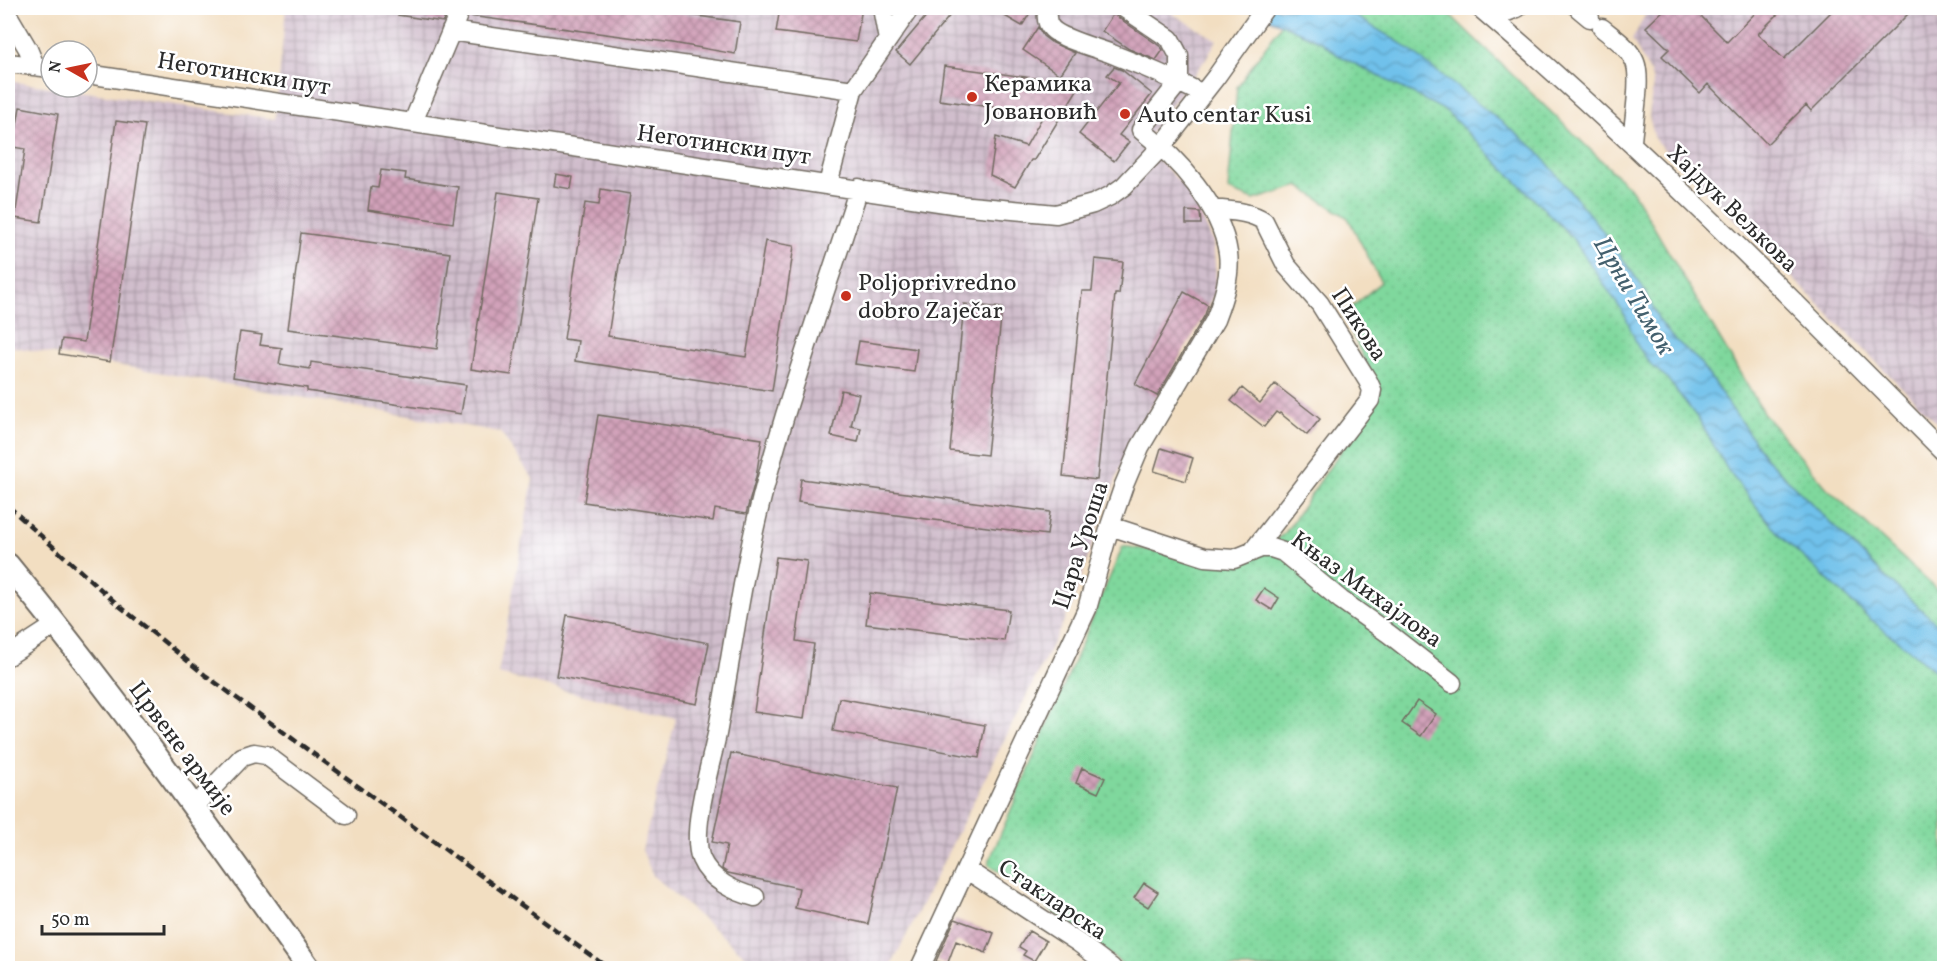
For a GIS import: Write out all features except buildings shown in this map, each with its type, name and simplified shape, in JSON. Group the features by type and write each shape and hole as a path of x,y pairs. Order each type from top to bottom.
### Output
{"main road":[{"name":"Црвене армије","path":"8,565 57,624 194,807 309,969"}],"street":[{"path":"413,122 461,8"},
{"path":"882,8 888,40"},
{"path":"828,184 853,90 910,8"},
{"path":"1048,8 1047,21 1051,29 1060,34 1203,94"},
{"path":"1124,8 1170,39 1179,56 1179,82"},
{"name":"Неготински пут","path":"99,76 859,188 959,205 1056,214 1094,204 1124,186 1162,146 1216,77 1265,8"},
{"path":"1486,13 1517,8"},
{"name":"Хајдук Вељкова","path":"1486,13 1632,142 1944,452"},
{"path":"8,15 28,49 39,62"},
{"path":"1590,18 1625,46 1635,62 1638,76 1632,142"},
{"path":"450,31 853,90"},
{"path":"8,63 39,67"},
{"name":"Цара Уроша","path":"920,969 1087,609 1110,526 1140,447 1200,349 1215,320 1222,299 1228,275 1228,253 1212,209 1194,183 1162,146 1141,130 1179,82"},
{"path":"755,897 736,892 716,878 702,859 698,831 739,602 762,498 782,423 859,188"},
{"name":"Пикова","path":"1212,209 1257,216 1264,221 1286,265 1320,304 1372,390 1370,400 1252,552"},
{"name":"Књаз Михајлова","path":"1110,526 1205,557 1234,559 1261,548 1283,552 1341,600 1389,633 1452,683"},
{"path":"8,656 57,624"},
{"path":"194,807 242,757 254,753 266,755 346,815"},
{"name":"Стакларска","path":"967,870 1078,943 1112,969"}],"shaded area":[{"path":"286,8 1163,8 1217,40 1205,60 1143,144 1192,195 1213,242 1215,293 1126,453 1095,535 1074,601 890,968 761,968 757,966 653,876 642,850 676,718 498,674 533,479 500,432 8,346 8,81 39,85 39,99 99,99 99,94 275,119"},
{"path":"1649,8 1927,8 1944,26 1944,430 1655,140 1649,116 1653,83 1650,72 1632,40"}],"green space":[{"path":"1293,8 1443,8 1632,190 1764,414 1827,488 1944,596 1944,968 1128,968 988,864 1123,546 1239,564 1285,533 1380,393 1343,315 1381,282 1348,218 1299,186 1254,200 1228,190 1237,87"}],"water":[{"name":"Црни Тимок","path":"1246,8 1342,8 1402,44 1536,149 1602,230 1642,286 1659,320 1671,336 1699,361 1765,457 1880,572 1944,630 1944,678 1869,618 1780,536 1729,472 1699,420 1666,377 1652,366 1638,347 1625,315 1571,236 1446,111 1338,55 1321,42"}],"railway":[{"path":"8,506 117,604 205,675 608,968"}],"place":[{"name":"Керамика Јовановић","path":"972,97"},
{"name":"Auto centar Kusi","path":"1125,114"},
{"name":"Poljoprivredno dobro Zaječar","path":"846,296"}]}
